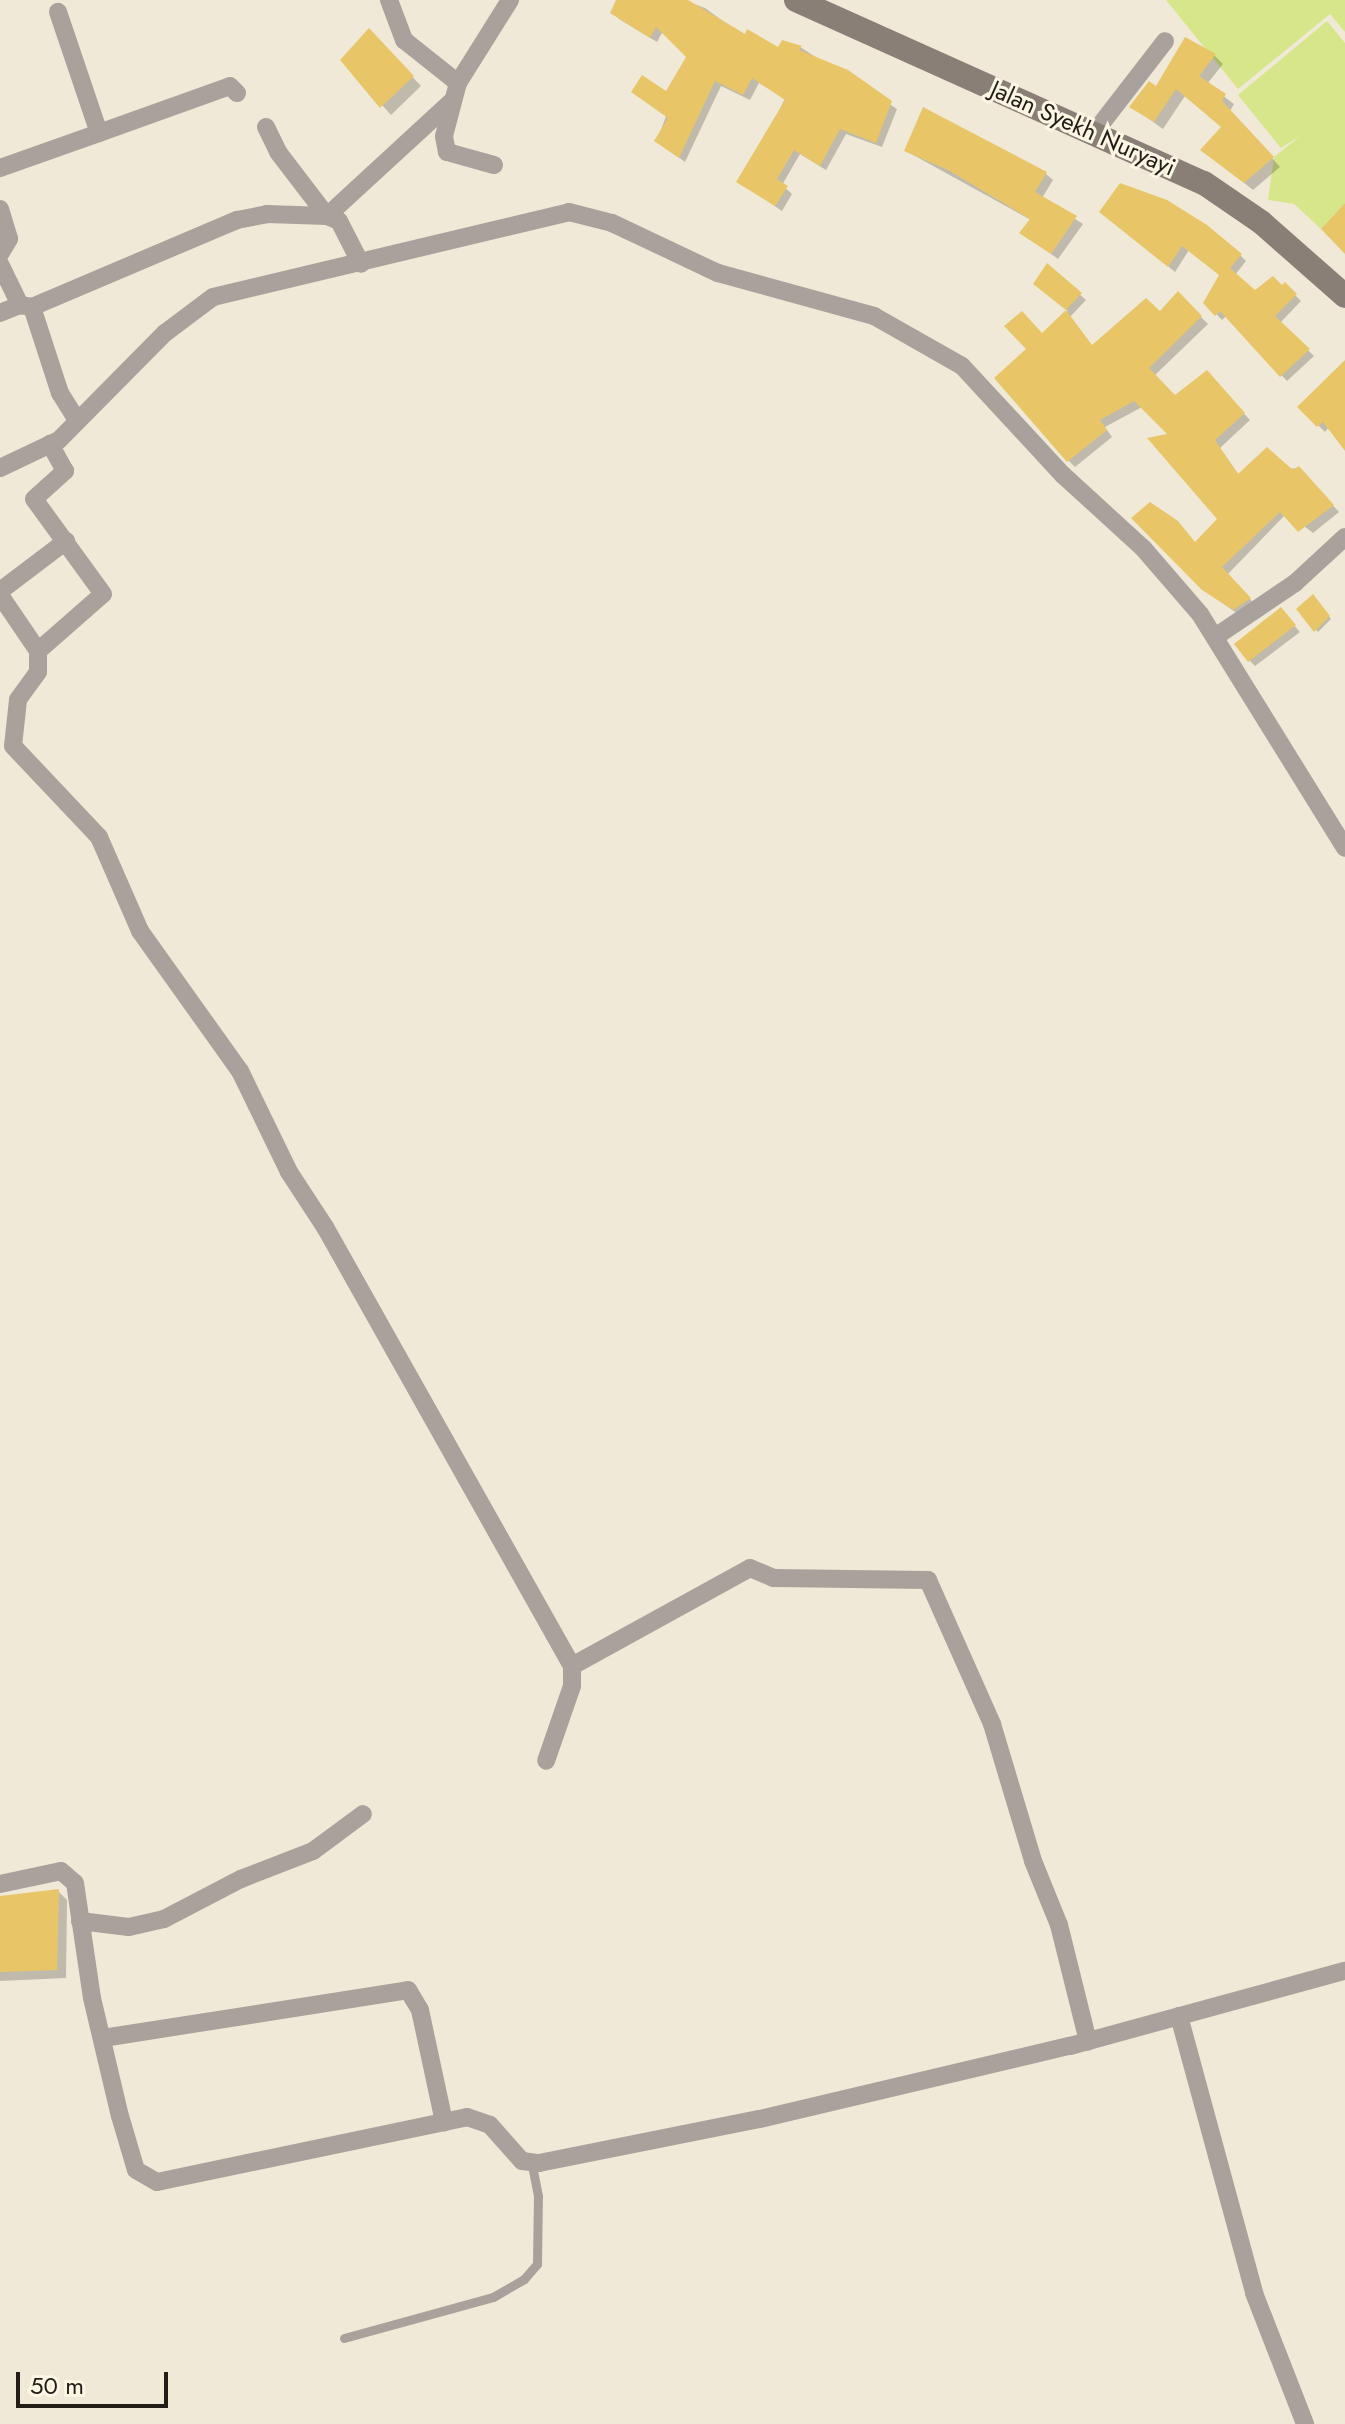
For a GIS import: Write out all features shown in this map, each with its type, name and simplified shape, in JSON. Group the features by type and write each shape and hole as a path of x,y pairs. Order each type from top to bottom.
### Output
{"main road":[{"name":"Jalan Syekh Nuryayi","path":"796,0 1204,183 1261,222 1343,288"}],"street":[{"path":"389,0 404,40 458,83"},
{"path":"494,165 447,152 444,136 458,83 510,0"},
{"path":"58,12 99,133"},
{"path":"1094,133 1165,41"},
{"path":"0,168 230,86 237,93"},
{"path":"327,216 452,101"},
{"path":"266,127 278,152 327,216"},
{"path":"0,209 9,239 0,254"},
{"path":"0,468 50,444 165,333 213,297 357,257 569,212 612,223 718,273 874,316 962,366 1063,475 1143,548 1221,633 1345,848"},
{"path":"0,313 26,306 237,220 267,214 327,216 339,221 357,257"},
{"path":"0,264 26,306 60,393 77,420"},
{"path":"38,651 103,596 34,499 65,471 50,444"},
{"path":"1221,633 1295,583 1345,537"},
{"path":"66,541 0,593 38,651 38,672 18,700 13,746 99,837 140,931 240,1071 289,1172 325,1227 572,1666 572,1686 546,1761"},
{"path":"572,1666 750,1568 774,1578 928,1580 992,1724 1033,1861 1064,1940 1088,2041"},
{"path":"80,1921 129,1927 164,1919 313,1851 363,1814"},
{"path":"0,1884 65,1873 75,1883 103,2038 136,2170 150,2181 444,2122 484,2120 522,2161 532,2164 760,2119 1088,2041 1345,1971"},
{"path":"103,2038 408,1990 420,2010 444,2122"},
{"path":"1179,2016 1254,2293 1305,2424"}],"lane":[{"path":"344,2338 493,2297 524,2279 537,2264 538,2196 532,2164"}],"green space":[{"path":"1166,0 1345,0 1345,32 1330,14 1238,89"},
{"path":"1327,21 1345,43 1345,203 1321,229 1294,204 1268,200 1274,157 1300,136 1281,148 1238,95"}],"building":[{"path":"616,0 688,0 745,34 747,29 778,47 782,40 802,46 799,50 848,70 892,101 876,143 840,129 820,166 794,150 777,179 788,186 775,206 736,182 785,100 752,78 743,95 715,81 679,158 654,141 668,118 631,92 642,75 666,91 686,57 656,27 650,38 610,13"},
{"path":"369,28 414,76 380,108 340,60"},
{"path":"1185,37 1216,54 1199,76 1226,94 1222,101 1274,157 1244,183 1200,150 1221,127 1176,89 1154,122 1129,107 1149,81 1156,86"},
{"path":"923,107 1047,172 1035,192 1077,216 1051,254 1019,233 1030,219 948,170 904,151"},
{"path":"1120,183 1167,200 1207,225 1242,254 1230,268 1255,290 1273,276 1282,285 1285,282 1297,294 1275,316 1310,349 1280,377 1220,311 1215,316 1203,303 1219,275 1182,246 1168,267 1099,212"},
{"path":"1345,203 1345,254 1321,229"},
{"path":"1047,263 1082,293 1066,310 1033,284"},
{"path":"1178,291 1202,316 1149,368 1175,395 1207,370 1245,413 1215,440 1238,474 1267,447 1293,470 1299,466 1334,505 1298,532 1280,512 1222,567 1251,598 1233,610 1202,590 1131,518 1150,502 1178,521 1195,542 1217,519 1147,438 1167,434 1134,401 1100,420 1107,430 1067,462 994,378 1026,349 1004,326 1022,311 1042,333 1066,310 1092,345 1146,298 1160,311"},
{"path":"1345,360 1345,451 1323,422 1317,427 1297,407"},
{"path":"1313,594 1330,616 1314,632 1296,609"},
{"path":"1281,607 1296,625 1248,662 1234,644"},
{"path":"59,1889 57,1970 0,1972 0,1896"}]}
